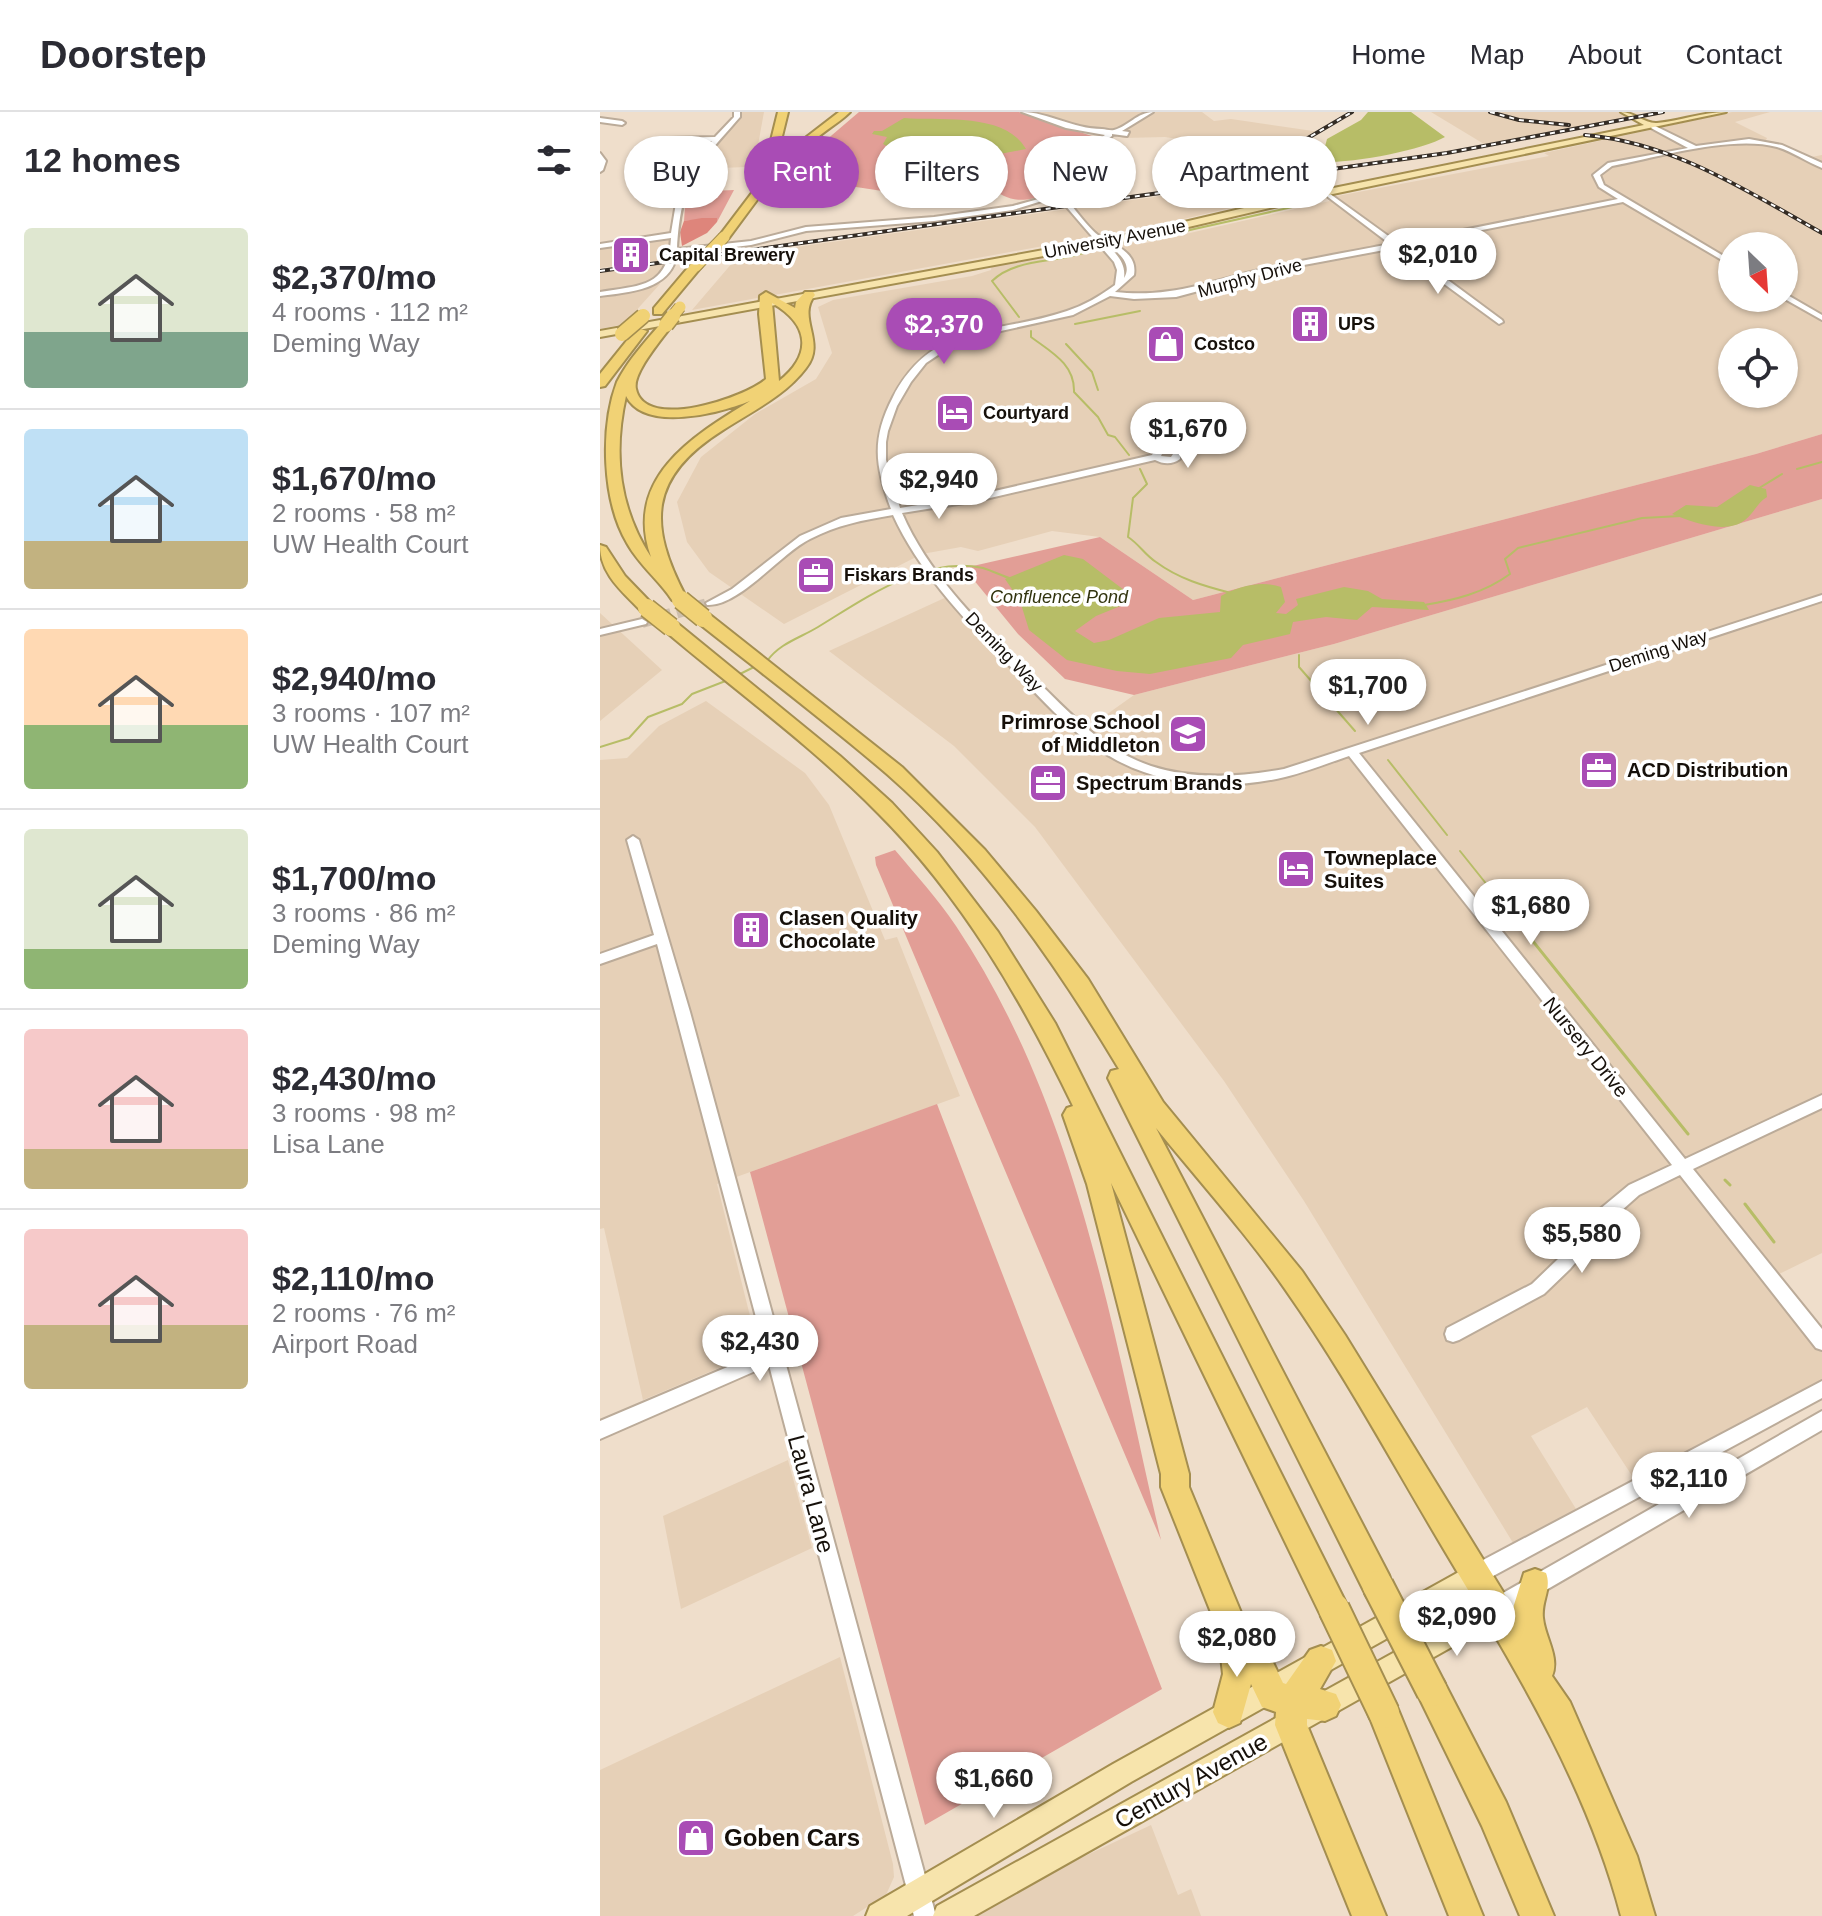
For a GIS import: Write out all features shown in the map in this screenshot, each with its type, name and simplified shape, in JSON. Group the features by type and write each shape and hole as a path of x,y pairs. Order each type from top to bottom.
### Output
{"highway":[{"path":"769,136 771,112"},
{"path":"778,136 783,112"},
{"path":"814,136 845,112"},
{"path":"600,383 746,208"},
{"path":"759,208 622,385 606,426 604,473 615,515 648,567 680,598 707,610 740,646 895,771 978,855 1007,891 1080,985 1155,1109 1293,1279 1344,1355 1563,1725"},
{"path":"611,346 673,287 684,282"},
{"path":"680,598 654,542 652,518 658,492 669,471 703,436 800,370 808,359 811,344 801,319 802,302 809,295"},
{"path":"647,350 629,385 633,396 645,406 692,413 745,401 763,391 774,376 769,300"},
{"path":"769,300 801,319"},
{"path":"600,550 645,615 671,627 854,780 907,831 991,936 1044,1023 1334,1609 1384,1713 1466,1916"},
{"path":"600,561 619,579"},
{"path":"1007,891 1096,1033 1494,1814 1537,1916"},
{"path":"1044,1023 1099,1184 1175,1474 1175,1487 1237,1646 1238,1674 1229,1712"},
{"path":"1175,1474 1220,1582 1284,1706 1369,1916"},
{"path":"1535,1584 1527,1603 1532,1641 1563,1725 1625,1868 1638,1916"},
{"path":"1284,1706 1321,1661"},
{"path":"1284,1706 1325,1705"}],"main road":[{"path":"1625,112 1653,124"},
{"path":"1636,112 1653,124"},
{"name":"University Avenue","path":"1337,191 1697,112"},
{"name":"University Avenue","path":"600,332 1103,240 1298,192 1722,112"},
{"name":"University Avenue","path":"769,300 1103,240 1255,208"},
{"path":"1321,1661 1475,1575"},
{"path":"1325,1705 1496,1608"},
{"name":"Century Avenue","path":"880,1916 922,1905 1229,1712 1284,1706"},
{"name":"Century Avenue","path":"947,1916 1284,1706"}],"street":[{"path":"731,112 731,123"},
{"path":"720,136 737,112"},
{"path":"1025,112 1061,125 1117,132"},
{"path":"1111,136 1150,112"},
{"path":"600,120 622,123"},
{"path":"1653,124 1698,148"},
{"path":"1092,131 1100,136"},
{"path":"1718,256 1601,186 1596,175 1610,164 1745,142 1780,146 1822,166"},
{"path":"600,155 603,161 600,170"},
{"name":"Murphy Drive","path":"1111,294 1173,297 1258,272 1623,200"},
{"path":"1337,201 1499,322"},
{"path":"672,254 751,243 812,228 913,221 1024,205"},
{"path":"600,294 655,280 672,261 678,208"},
{"name":"Deming Way","path":"1072,208 1126,258 1131,268 1129,279 1092,306 1067,315 960,340 934,352 908,377 882,440 881,455 903,526 974,624 1082,732 1126,761 1178,778 1221,782 1285,773 1822,598"},
{"path":"600,246 675,235"},
{"path":"1798,303 1822,318"},
{"path":"707,610 817,529 844,520 987,496 1156,457"},
{"path":"600,632 645,615"},
{"name":"Nursery Drive","path":"1351,751 1822,1342"},
{"name":"Laura Lane","path":"633,840 922,1905"},
{"path":"600,959 660,938"},
{"path":"1453,1334 1538,1289 1617,1203 1634,1190 1822,1101"},
{"path":"600,1430 774,1355"},
{"path":"1475,1575 1822,1389"},
{"path":"1496,1608 1822,1420"}],"shaded area":[{"path":"737,112 764,112 760,136 744,136 744,167 728,168 728,136 722,136 737,117"},
{"path":"859,112 1019,112 1092,136 1024,136 1024,200 1017,200 1008,197 1008,136 875,136 875,190 859,187 859,136 831,136"},
{"path":"1028,112 1202,112 1214,121 1231,119 1320,132 1313,136 1117,136"},
{"path":"1431,112 1619,112 1627,117 1484,144"},
{"path":"1732,112 1770,112 1735,122 1767,138 1765,142 1806,158 1822,155 1822,434 1756,454 1193,600 1100,537 1052,531 978,551 961,547 922,554 784,624 709,572 687,542 677,502 701,457 755,414 816,379 832,353 818,307 833,300 972,276 991,270 992,263 1137,236 1146,243 1299,208 1337,208 1337,196 1549,156 1544,153"},
{"path":"1152,197 1152,208 1231,208 1158,225 692,310 739,255 1076,208 1136,208 1136,200"},
{"path":"685,208 724,208 717,222 716,218 684,221"},
{"path":"717,218 717,222 707,233 682,246 680,232 684,221"},
{"name":"Capital Brewery","path":"675,235 671,255 665,260 600,268 600,246"},
{"path":"663,264 656,280 660,284 624,324 600,329 600,272"},
{"path":"1822,434 1822,499 1334,644 1134,695 1065,679 1018,634 964,568 1100,537 1193,600 1756,454"},
{"path":"1822,499 1822,1253 1771,1278 1822,1342 1822,1389 1640,1488 1587,1407 1531,1436 1581,1517 1518,1551 1304,1201 1224,1081 1035,827 954,746 829,651 951,595 1082,732 1134,695 1334,644"},
{"path":"600,613 662,670 600,721"},
{"path":"706,701 805,773 829,805 885,940 897,937 960,1096 717,1184 758,1348 752,1354 643,1400 604,1228 600,1229 600,760 627,758 659,726"},
{"path":"895,850 956,926 998,996 1033,1070 1062,1145 1107,1302 1161,1540 876,865 875,857"},
{"path":"937,1104 1162,1689 925,1825 750,1172"},
{"path":"788,1460 812,1548 681,1609 663,1516"},
{"path":"840,1657 893,1864 894,1877 886,1895 853,1916 600,1916 600,1770"},
{"path":"1151,1825 1178,1895 1191,1889 1201,1916 974,1916 1070,1863"}],"water":[{"path":"1368,112 1411,112 1445,137 1416,148 1337,162 1337,136 1332,136 1361,120"},
{"path":"904,118 971,121 1003,129 1016,137 1024,149 1008,152 1008,136 872,134"},
{"path":"1750,485 1766,489 1767,497 1737,524 1709,526 1672,514 1686,505 1717,507"},
{"name":"Confluence Pond","path":"1064,555 1083,559 1128,593 1123,605 1096,616 1075,631 1094,643 1109,640 1159,618 1220,612 1221,596 1258,584 1281,587 1285,602 1276,613 1286,614 1298,605 1296,599 1344,587 1368,591 1382,599 1424,602 1429,610 1372,607 1357,620 1326,617 1293,622 1290,634 1243,645 1231,658 1150,674 1117,671 1067,660 1029,630 1020,601 1005,579"}],"waterway":[{"path":"1145,240 1288,208"},
{"path":"1019,317 992,281 1002,273 1025,264 1089,251"},
{"path":"1075,324 1140,311"},
{"path":"1031,331 1031,337 1066,366 1071,374 1074,392 1098,417 1108,435 1115,437 1129,455"},
{"path":"1066,344 1092,372 1098,390"},
{"path":"1797,469 1822,462"},
{"path":"1140,469 1147,484 1133,498 1128,537 1152,559 1174,573 1231,593"},
{"path":"1756,490 1782,474"},
{"path":"1424,605 1469,595 1500,581 1510,574 1505,559 1518,548 1642,518 1681,516"},
{"path":"767,661 791,641 875,593 917,574 961,566 983,568 1012,579"},
{"path":"1299,655 1299,667 1355,731"},
{"path":"738,675 756,666"},
{"path":"600,747 629,738 648,717 682,704 692,694 728,680"},
{"path":"1388,760 1447,835"},
{"path":"1460,851 1516,921"},
{"path":"1515,919 1688,1134"},
{"path":"1725,1180 1730,1185"},
{"path":"1745,1204 1774,1242"}],"tunnel":[{"path":"642,622 711,603"}],"railway":[{"path":"1311,136 1352,112"},
{"path":"1490,112 1519,120 1569,125"},
{"path":"600,271 1447,153 1663,112"},
{"path":"1585,135 1618,140 1679,158 1737,185 1822,233"}],"place":[{"name":"Capital Brewery","path":"631,255"},
{"name":"UPS","path":"1310,324"},
{"name":"Costco","path":"1166,344"},
{"name":"Courtyard","path":"955,413"},
{"name":"Fiskars Brands","path":"816,575"},
{"name":"Primrose School of Middleton","path":"1188,734"},
{"name":"ACD Distribution","path":"1599,770"},
{"name":"Spectrum Brands","path":"1048,783"},
{"name":"Towneplace Suites","path":"1296,869"},
{"name":"Clasen Quality Chocolate","path":"751,930"},
{"name":"Goben Cars","path":"696,1838"}]}
